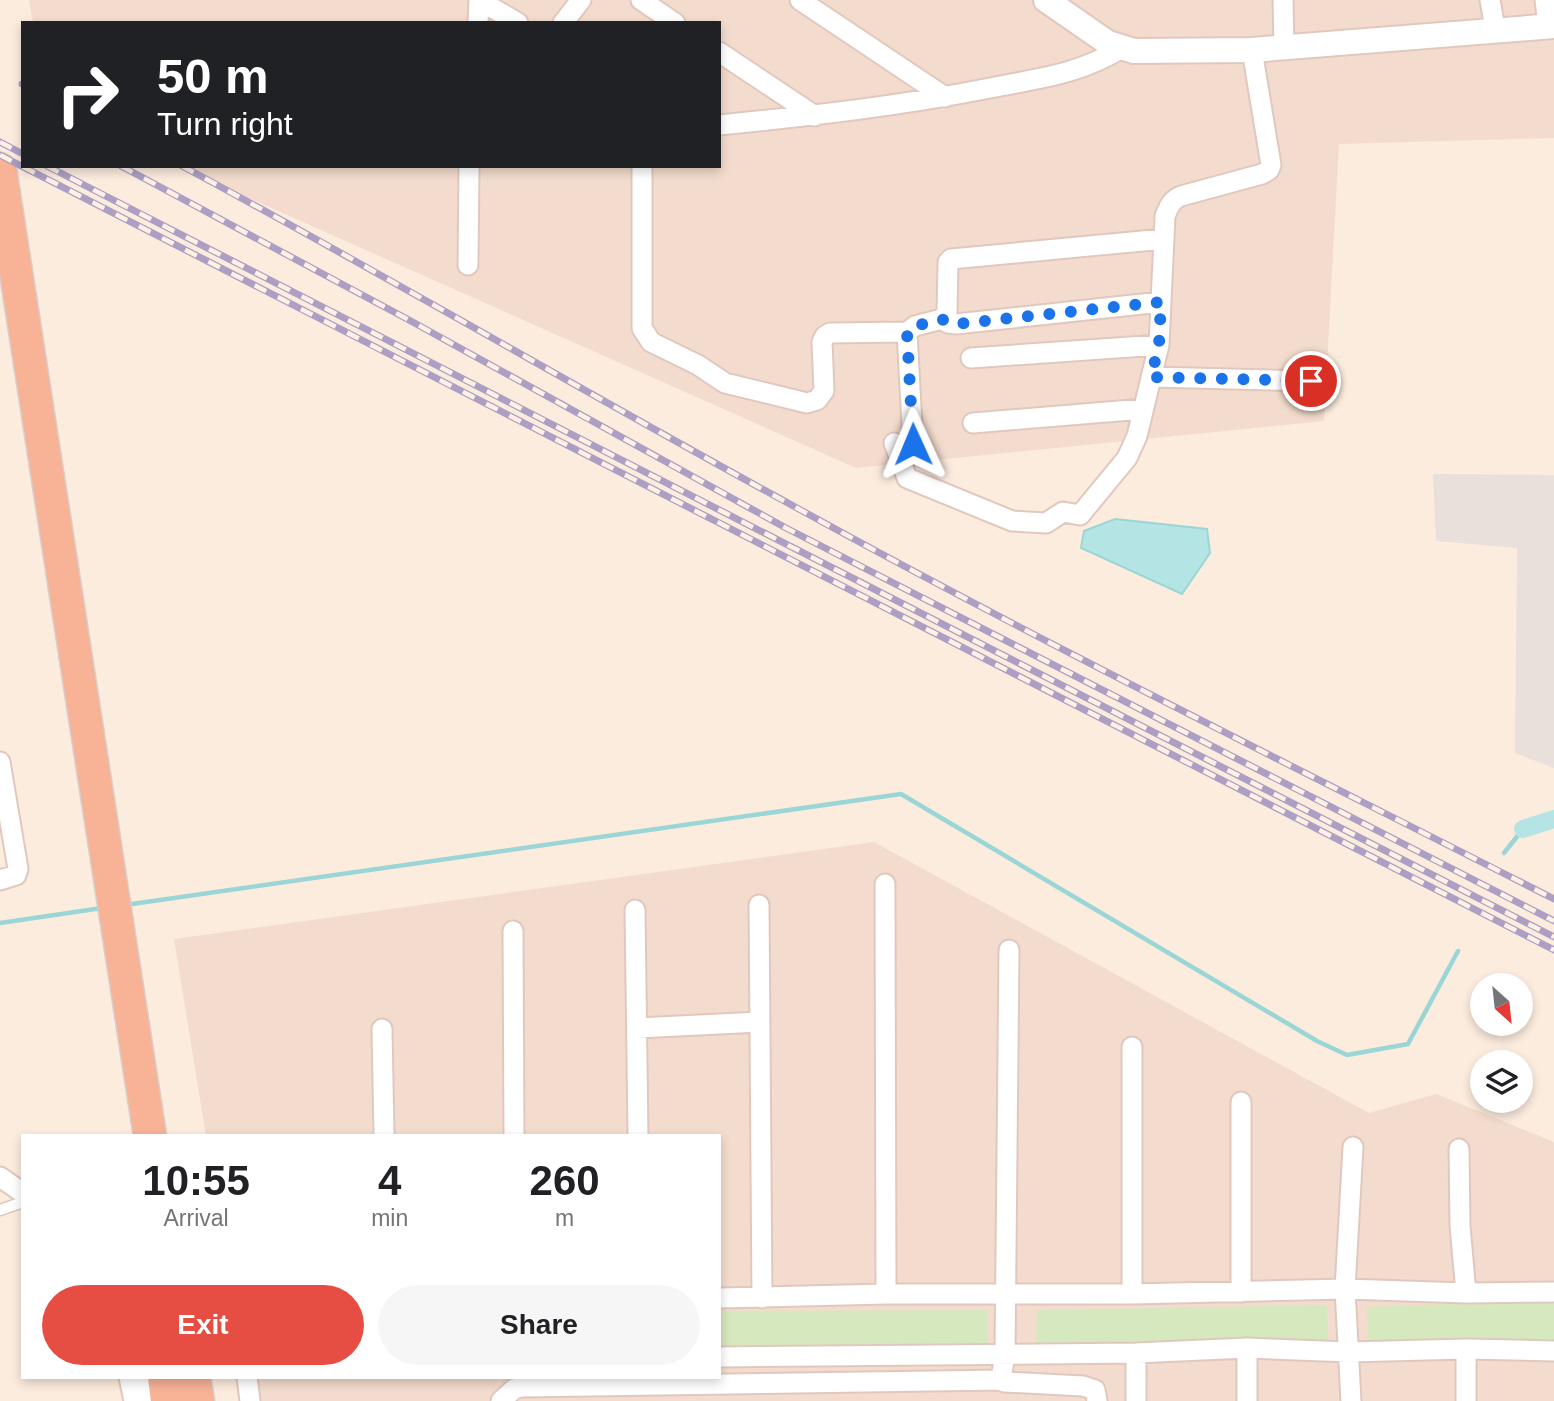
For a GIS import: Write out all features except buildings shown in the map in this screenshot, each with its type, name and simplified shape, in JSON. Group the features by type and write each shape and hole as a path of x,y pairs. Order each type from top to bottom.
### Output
{"highway":[{"path":"0,169 122,1011 131,1134"},
{"path":"0,306 76,774 122,1011 150,1134"},
{"path":"164,1379 167,1401"},
{"path":"194,1379 198,1401"}],"street":[{"path":"478,21 479,0 515,21"},
{"path":"565,21 581,0"},
{"path":"641,0 672,21"},
{"path":"800,0 945,97"},
{"path":"1046,0 1108,43 1135,51 1252,50 1551,26 1545,0"},
{"path":"1283,0 1284,47"},
{"path":"1490,0 1495,29"},
{"path":"721,125 815,116 945,97 1072,72 1122,48"},
{"path":"907,332 903,444 907,478 1012,521 1046,523 1063,512 1080,515 1127,458 1137,436 1159,345 1165,216 1174,199 1262,174 1269,170 1271,165 1252,50"},
{"path":"721,53 815,116"},
{"path":"468,168 468,265"},
{"path":"642,168 642,328 651,342 698,365 724,383 807,403 817,400 824,391 822,342 825,335 907,332 915,326 942,319 947,313 948,262 955,257 1022,254 1164,239"},
{"path":"942,319 956,324 1161,302"},
{"path":"971,358 1159,345"},
{"path":"1151,377 1311,381"},
{"path":"973,423 1143,409"},
{"path":"0,762 18,869 16,875 0,880"},
{"path":"885,884 886,1294"},
{"path":"760,905 762,1298"},
{"path":"635,910 638,1134"},
{"path":"513,931 514,1134"},
{"path":"1001,1380 1005,1353 1009,950"},
{"path":"637,1028 760,1022"},
{"path":"382,1029 384,1134"},
{"path":"1132,1047 1132,1294"},
{"path":"1241,1102 1241,1292"},
{"path":"1351,1401 1345,1289 1353,1147"},
{"path":"1459,1149 1460,1226 1466,1293"},
{"path":"0,1177 21,1192"},
{"path":"721,1298 1345,1289 1466,1293 1554,1292"},
{"path":"1247,1348 1247,1401"},
{"path":"721,1357 1136,1353 1247,1348 1349,1352 1466,1349 1554,1351"},
{"path":"1466,1349 1466,1401"},
{"path":"1136,1353 1136,1401"},
{"path":"129,1379 134,1401"},
{"path":"141,1401 149,1379"},
{"path":"247,1379 250,1401"},
{"path":"513,1392 521,1387 626,1393 1001,1380 1022,1392 1083,1386 1095,1390 1097,1401"}],"lane":[{"path":"0,1210 21,1203"}],"shaded area":[{"path":"29,0 1554,0 1554,138 1339,144 1324,421 856,468 181,168 721,168 721,21 33,21"},
{"path":"1433,474 1554,475 1554,768 1515,753 1517,548 1436,541"},
{"path":"874,842 1369,1113 1436,1094 1470,1108 1470,1113 1483,1113 1554,1142 1554,1401 249,1401 245,1379 721,1379 721,1134 206,1134 174,939"}],"green space":[{"path":"1554,1300 1554,1341 1368,1345 1367,1307"},
{"path":"1327,1305 1328,1348 1036,1346 1037,1310"},
{"path":"988,1310 988,1348 721,1349 721,1311"}],"water":[{"path":"1115,519 1207,529 1210,553 1182,594 1081,548 1084,531"}],"waterway":[{"path":"125,905 901,794 1317,1041 1347,1055 1408,1044 1458,951"},
{"path":"1523,829 1554,819"},
{"path":"1504,853 1523,829"},
{"path":"0,923 102,908"}],"railway":[{"path":"0,142 21,153"},
{"path":"0,155 21,166"},
{"path":"25,168 1554,950"},
{"path":"51,168 1554,937"},
{"path":"125,168 409,320 786,528 1554,921"},
{"path":"186,168 891,559 1079,658 1554,899"}],"route":[{"path":"913,444 907,332 915,326 942,319 956,324 1161,302 1159,345 1151,377 1311,381"}]}
